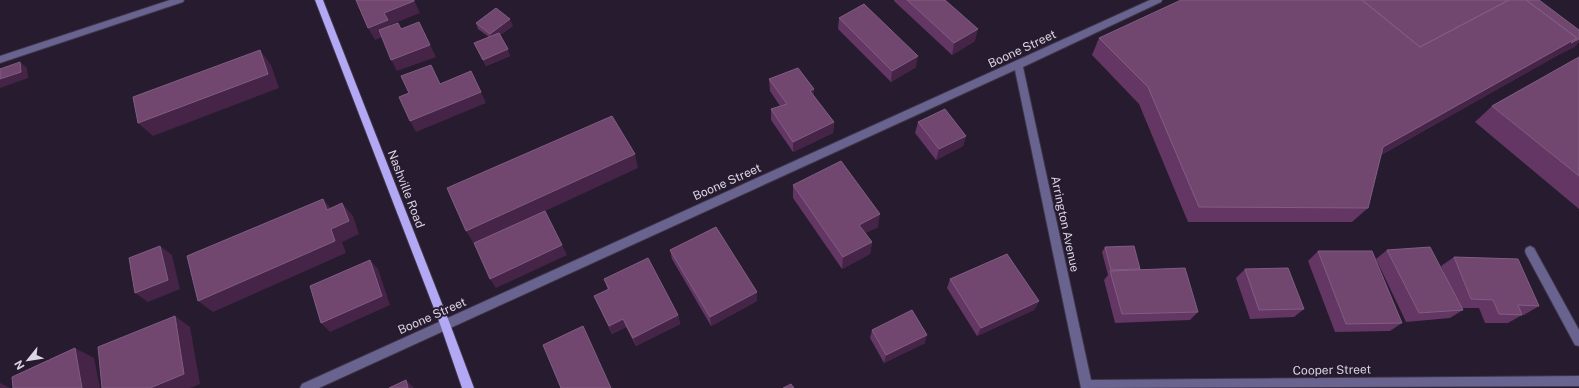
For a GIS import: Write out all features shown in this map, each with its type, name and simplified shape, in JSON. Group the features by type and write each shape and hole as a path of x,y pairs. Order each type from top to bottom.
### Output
{"main road":[{"name":"Nashville Road","path":"319,0 445,324 468,388"}],"street":[{"path":"0,60 180,0"},
{"name":"Boone Street","path":"306,388 1158,0"},
{"name":"Arrington Avenue","path":"1018,65 1086,387"},
{"path":"1530,251 1579,341"},
{"name":"Cooper Street","path":"1086,387 1579,381"}],"building":[{"path":"356,0 414,1 384,13 388,20 368,28"},
{"path":"907,0 945,0 978,29 954,43"},
{"path":"1181,0 1362,0 1420,47 1509,0 1526,0 1577,38 1383,147 1368,208 1199,207 1148,87 1099,38"},
{"path":"1362,0 1509,0 1420,47"},
{"path":"1526,0 1539,0 1579,30 1579,39 1571,43 1577,38"},
{"path":"864,4 918,56 892,71 839,18"},
{"path":"496,8 510,19 490,34 476,23"},
{"path":"419,22 430,45 391,60 379,30 398,23 401,29"},
{"path":"499,33 508,49 483,60 474,43"},
{"path":"260,50 268,74 138,123 133,97"},
{"path":"1579,57 1579,176 1492,106"},
{"path":"20,62 21,72 0,79 0,69"},
{"path":"431,65 440,84 471,71 481,92 410,121 399,97 409,93 401,76"},
{"path":"798,68 814,89 810,91 834,122 793,142 771,109 787,104 769,79"},
{"path":"945,109 966,136 939,149 918,122"},
{"path":"612,116 635,154 466,231 447,188"},
{"path":"841,161 880,214 859,225 872,242 843,257 793,185"},
{"path":"323,199 327,210 342,203 349,221 331,229 335,241 198,301 187,256"},
{"path":"545,211 562,245 490,279 474,243"},
{"path":"716,227 757,292 710,317 670,250"},
{"path":"160,246 168,280 135,293 129,258"},
{"path":"1134,246 1140,269 1111,270 1105,247"},
{"path":"1430,247 1463,310 1419,313 1387,250"},
{"path":"1318,251 1372,251 1402,323 1346,324"},
{"path":"1007,254 1039,301 981,328 950,279"},
{"path":"1454,257 1518,259 1539,306 1518,305 1522,315 1499,314 1493,300 1471,299"},
{"path":"648,258 678,315 633,338 623,319 609,326 594,296 609,289 604,279"},
{"path":"370,260 382,296 321,323 310,286"},
{"path":"1185,268 1198,312 1122,314 1110,271"},
{"path":"1288,268 1304,309 1259,310 1245,269"},
{"path":"912,310 927,335 886,355 872,330"},
{"path":"175,316 184,374 150,388 102,388 98,347"},
{"path":"583,326 611,388 561,388 543,345"},
{"path":"75,348 82,388 13,388 12,377"},
{"path":"406,380 408,388 389,388"},
{"path":"791,384 794,388 783,388"}]}
